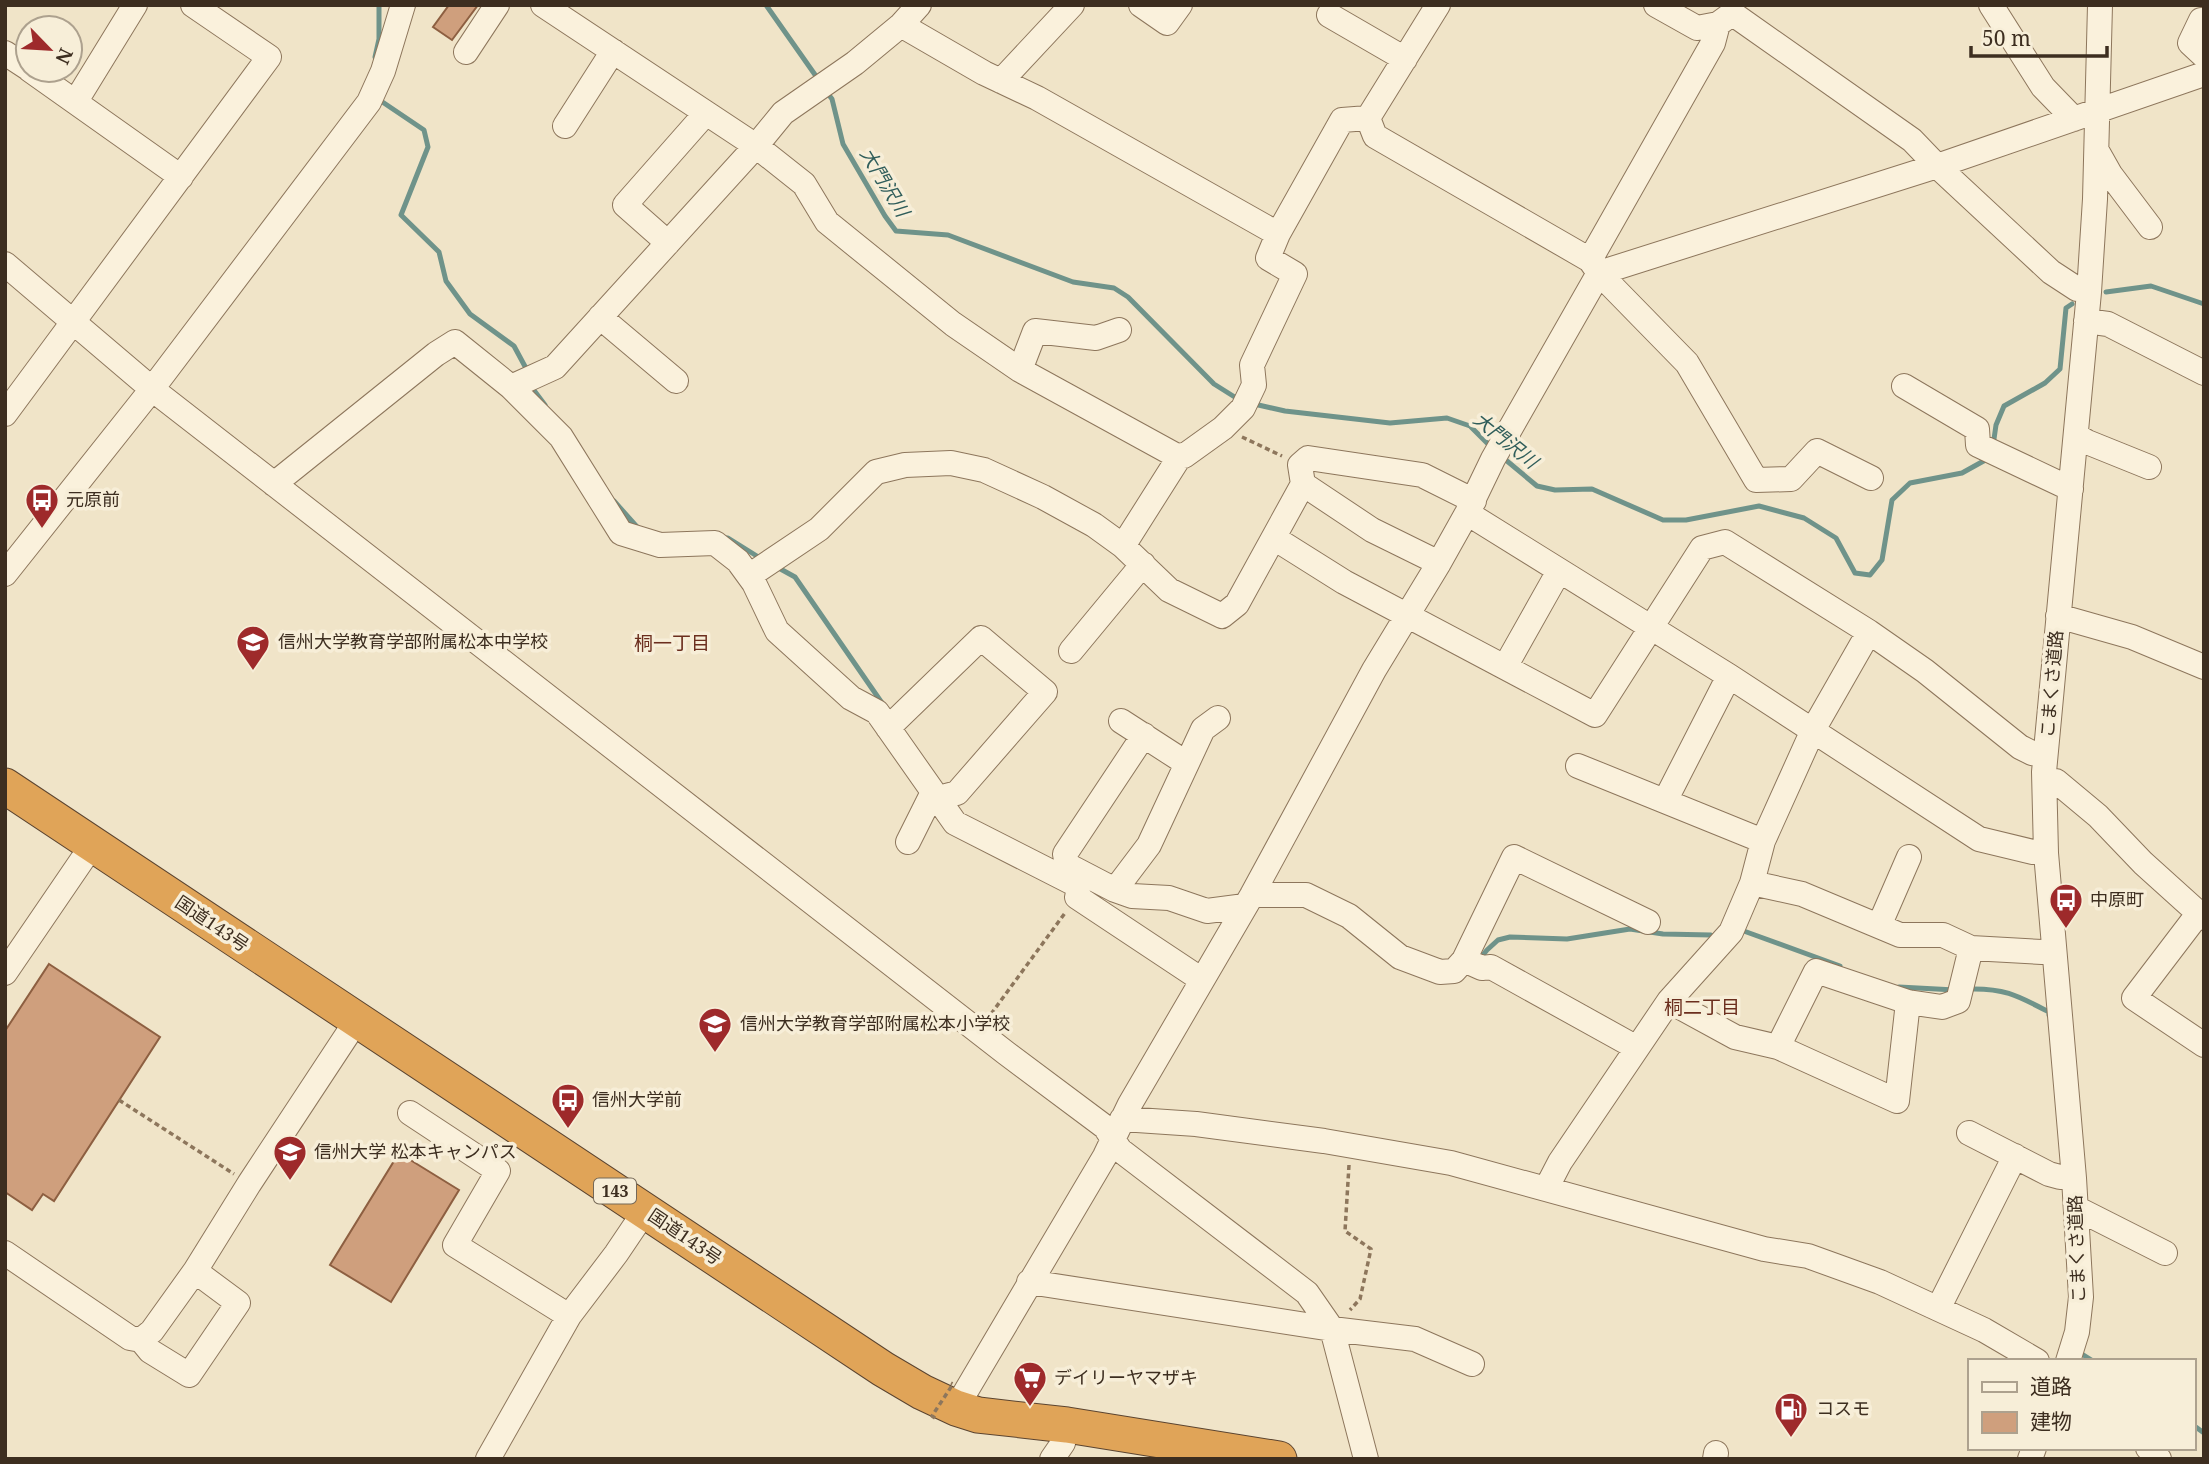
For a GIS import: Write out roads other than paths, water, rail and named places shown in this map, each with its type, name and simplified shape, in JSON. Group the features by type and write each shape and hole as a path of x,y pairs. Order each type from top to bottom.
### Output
{"highway":[{"name":"国道143号","path":"5,786 883,1369 922,1392 978,1415 998,1419 1067,1425 1279,1459"}],"street":[{"path":"76,101 135,5"},
{"path":"5,414 269,57 193,5"},
{"path":"5,575 152,388 372,96 403,5"},
{"path":"466,52 497,5"},
{"path":"543,5 756,146 804,184 827,222 860,246 953,324 1020,370 1180,456 1184,456 1223,428 1246,401 1254,385 1252,365 1295,274 1268,258 1278,234 1342,120 1368,118"},
{"path":"512,387 555,367 783,113 826,85 901,25 919,5"},
{"path":"1001,81 1072,5"},
{"path":"1141,5 1167,23 1180,5"},
{"path":"1368,118 1438,5"},
{"path":"1656,5 1697,28 1729,14"},
{"path":"1991,5 2043,87 2074,119"},
{"name":"こまくさ道路","path":"2069,1359 2077,1332 2081,1297 2046,853 2045,756 2087,321 2098,110 2100,5"},
{"path":"1729,14 1912,140 2051,272 2077,289"},
{"path":"947,1403 1029,1282 1105,1156 1117,1128 1249,900 1374,670 1471,507 1594,266 1729,14"},
{"path":"1329,15 1405,59"},
{"path":"2201,20 2190,43 2204,56"},
{"path":"901,25 1278,234"},
{"path":"565,126 613,51"},
{"path":"1594,266 1937,166 2204,74"},
{"path":"51,84 181,177"},
{"path":"668,243 625,205 706,113"},
{"path":"1368,118 1375,136 1594,266 1687,363 1756,480 1791,479 1817,451 1871,478"},
{"path":"2096,151 2150,227"},
{"path":"5,264 152,388 274,484 1105,1127 1196,1124 1350,1145 1451,1163 1764,1249 1808,1256 1939,1307 2034,1359"},
{"path":"600,317 676,381"},
{"path":"2087,321 2108,324 2204,373"},
{"path":"1020,370 1035,331 1096,338 1119,330"},
{"path":"274,484 436,354 455,342 512,387 561,437 621,533 660,545 715,543 738,561 749,576 777,631 851,698 877,712 954,823 1084,888 1202,980"},
{"path":"1905,386 1977,429 1978,445 2071,489"},
{"path":"2076,435 2149,467"},
{"path":"1123,546 1180,456"},
{"path":"749,576 819,529 876,472 905,465 951,463 984,470 1043,497 1094,525 1123,546 1170,590 1222,616 1237,604 1274,538 1308,458 1422,475 1559,571 1729,676 1979,839 2033,852"},
{"path":"1301,475 1372,530 1439,563"},
{"path":"1274,538 1344,582 1595,715 1702,548 1725,542 1869,632 1925,671 2020,747 2045,756"},
{"path":"1072,651 1143,564"},
{"path":"1505,667 1559,571"},
{"path":"2058,616 2132,637 2204,667"},
{"path":"1546,1189 1560,1162 1669,1001 1731,932 1752,883 1763,841 1813,730 1869,632"},
{"path":"888,728 981,638 1045,692 957,793 936,795"},
{"path":"1665,801 1729,676"},
{"path":"1115,890 1149,845 1202,729 1218,718"},
{"path":"1121,721 1186,763"},
{"path":"1144,735 1065,854 1067,865 1084,888 1115,890 1132,896 1169,898 1207,911 1249,900 1306,895 1349,916 1400,957 1440,972 1454,971 1471,963 1514,857 1648,922"},
{"path":"1578,766 1763,841"},
{"path":"2056,781 2098,816 2143,863 2201,916 2134,998 2204,1045"},
{"path":"908,842 936,795"},
{"path":"5,973 93,844"},
{"path":"1879,926 1909,857"},
{"path":"1752,883 1802,894 1900,934 1943,935 1971,948 2053,950"},
{"path":"1779,1046 1815,971 1909,1002 1942,1007 1958,1001 1971,948"},
{"path":"1471,963 1482,968 1491,967 1637,1048"},
{"path":"1669,1001 1735,1037 1779,1046 1897,1101 1909,1002"},
{"path":"141,1340 152,1331 194,1271 358,1020"},
{"path":"410,1114 498,1171 455,1245 569,1316"},
{"path":"1117,1128 1120,1150 1307,1293 1332,1329 1366,1459"},
{"path":"1969,1133 2060,1177"},
{"path":"1939,1307 2015,1156"},
{"path":"2076,1208 2165,1253"},
{"path":"488,1459 569,1316 645,1211"},
{"path":"5,1254 130,1338 141,1340 150,1351 189,1375 238,1303 194,1271"},
{"path":"1029,1282 1332,1329 1415,1339 1472,1364"},
{"path":"1052,1459 1063,1443 1067,1425"}],"waterway":[{"path":"375,57 379,39 379,5"},
{"name":"大門沢川","path":"766,5 818,79"},
{"name":"大門沢川","path":"825,90 832,99 843,144 896,231 948,235 1073,282 1114,288 1128,297 1214,384 1241,401"},
{"path":"378,99 424,130 428,147 401,215 439,252 446,281 470,314 514,346 528,372"},
{"name":"大門沢川","path":"2106,292 2151,286 2204,304"},
{"name":"大門沢川","path":"1993,446 1996,425 2004,406 2045,383 2060,369 2066,308 2072,304"},
{"path":"533,389 545,405"},
{"name":"大門沢川","path":"1254,404 1285,411 1390,423 1447,418 1470,426 1491,447"},
{"name":"大門沢川","path":"1501,456 1537,486 1555,490 1592,489 1663,520 1686,520 1759,506 1804,518 1836,538 1855,573 1870,575 1882,560 1892,500 1910,483 1962,473 1989,458"},
{"path":"614,501 638,528"},
{"path":"723,538 728,538 760,558"},
{"path":"775,566 795,577 882,703"},
{"path":"1479,960 1498,940 1510,937 1567,939 1630,929 1663,934 1711,935"},
{"path":"1741,930 1840,966"},
{"path":"1899,987 1955,990"},
{"path":"1969,989 2011,994 2049,1012 2049,1015"},
{"path":"2077,1351 2090,1359"},
{"path":"2195,1426 2204,1433"}],"place":[{"name":"元原前","path":"42,530"},
{"name":"信州大学教育学部附属松本中学校","path":"253,672"},
{"name":"中原町","path":"2066,930"},
{"name":"信州大学教育学部附属松本小学校","path":"715,1054"},
{"name":"信州大学前","path":"568,1130"},
{"name":"信州大学 松本キャンパス","path":"290,1182"},
{"name":"デイリーヤマザキ","path":"1030,1408"},
{"name":"コスモ","path":"1791,1439"}],"district":[{"name":"桐一丁目","path":"672,643"},
{"name":"桐二丁目","path":"1702,1007"}]}
